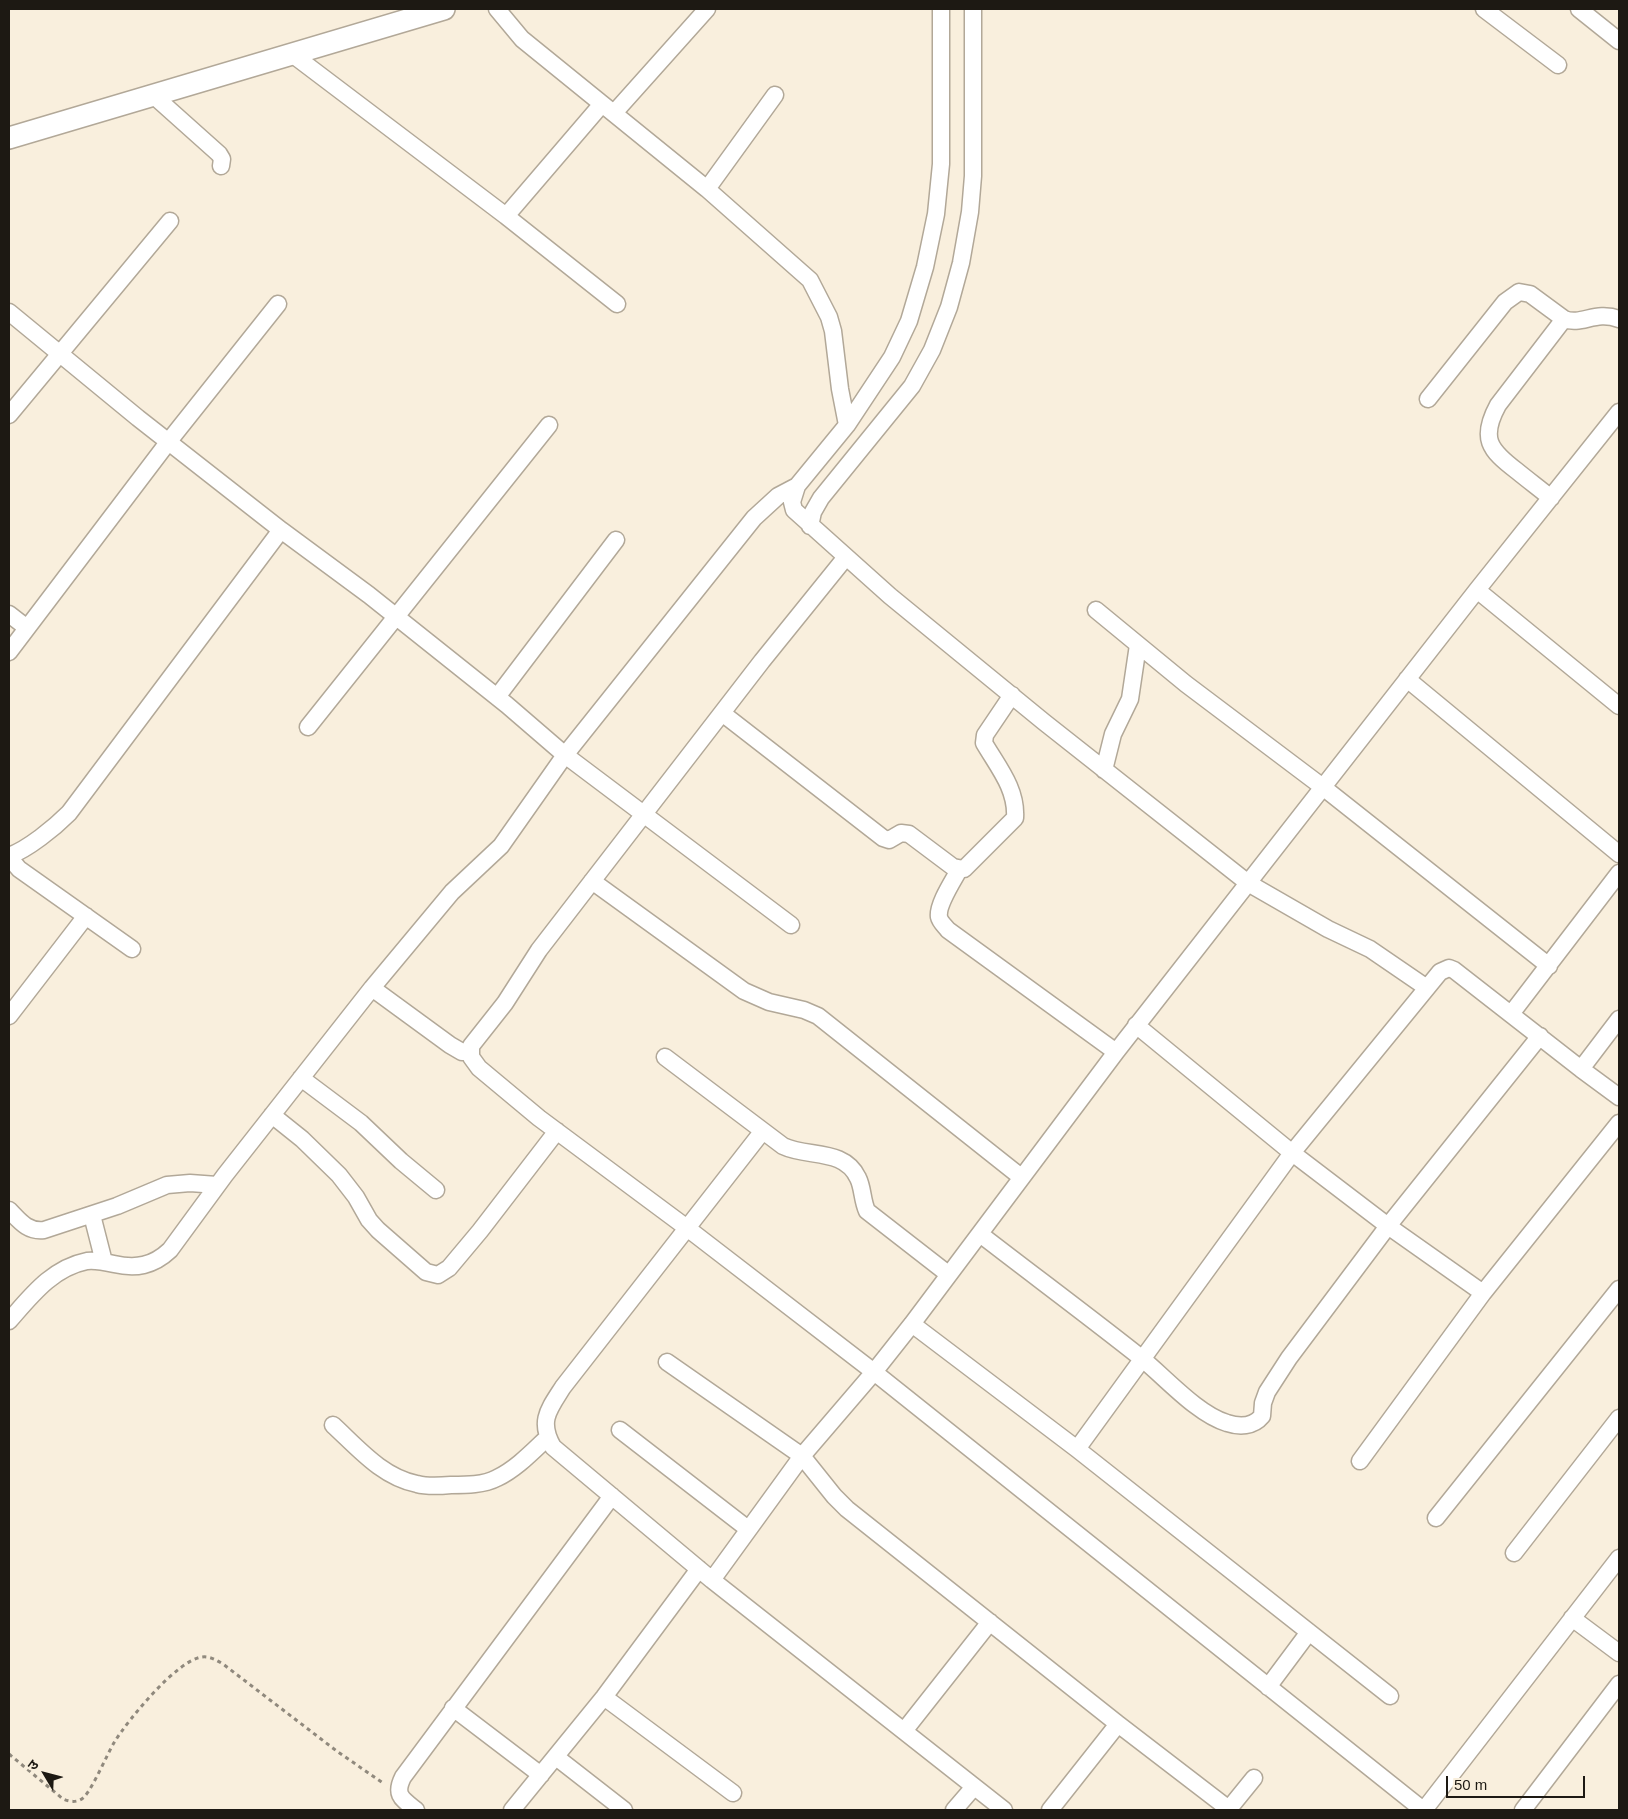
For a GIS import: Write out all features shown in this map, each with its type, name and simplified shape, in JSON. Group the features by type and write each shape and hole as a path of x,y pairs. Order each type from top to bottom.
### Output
{"street":[{"path":"9,138 444,9"},
{"path":"497,9 522,40 706,189 810,280 818,292 833,331 840,389 847,425"},
{"path":"506,216 608,108 708,9"},
{"path":"941,9 941,164 936,214 925,267 901,341 878,380 847,425 797,486 792,502 794,510 890,596 1248,884 1328,929 1370,950 1427,988"},
{"path":"810,526 820,498 912,386 932,350 949,306 961,263 970,212 973,9"},
{"path":"1484,9 1558,65"},
{"path":"1579,9 1619,41"},
{"path":"292,54 506,216 617,304"},
{"path":"154,95 219,154 222,159 221,166"},
{"path":"706,189 775,95"},
{"path":"9,414 170,221"},
{"path":"1428,399 1505,302 1519,292 1530,294 1570,321 1602,315 1619,319"},
{"path":"9,652 168,441 278,304"},
{"path":"9,312 168,441 396,616 566,755 791,926"},
{"path":"1551,498 1501,459 1493,450 1489,440 1489,427 1491,417 1498,405 1564,318"},
{"path":"712,1580 802,1456 874,1372 912,1324 1136,1025 1324,788 1476,590 1619,412"},
{"path":"308,727 549,425"},
{"path":"9,1321 32,1294 52,1276 74,1265 88,1261 134,1267 149,1264 162,1258 178,1240 217,1185 372,988 452,892 501,846 566,755 754,518 778,496 797,486"},
{"path":"132,948 19,869 9,857 46,833 68,813 282,530"},
{"path":"497,697 616,540"},
{"path":"846,557 644,813 540,950 505,1003 471,1046 470,1052 474,1062 557,1131 874,1372 1423,1810 1619,1558"},
{"path":"1476,590 1619,706"},
{"path":"1096,610 1228,717 1324,788 1549,966"},
{"path":"9,614 27,628"},
{"path":"1104,770 1113,734 1130,699 1138,645"},
{"path":"1407,679 1619,854"},
{"path":"1012,696 985,735 984,743 1012,792 1015,818 968,867 959,870 940,905 939,916 948,930 1116,1052"},
{"path":"722,713 883,838 889,840 901,834 910,834 959,870"},
{"path":"1511,1014 1619,873"},
{"path":"592,881 744,991 769,1002 804,1010 818,1016 1021,1177"},
{"path":"9,1016 86,916"},
{"path":"1077,1449 1292,1153 1440,972 1449,968 1454,970 1619,1097"},
{"path":"372,988 450,1045 462,1052 470,1052"},
{"path":"1581,1069 1619,1019"},
{"path":"1136,1025 1292,1153 1388,1226 1484,1293"},
{"path":"980,1234 1142,1358 1206,1412 1227,1423 1253,1424 1262,1416 1263,1403 1271,1384 1388,1226 1540,1036"},
{"path":"665,1057 762,1132 792,1150 835,1157 847,1163 858,1177 867,1211 948,1274"},
{"path":"301,1078 361,1123 401,1161 436,1190"},
{"path":"272,1115 302,1138 339,1175 356,1196 369,1220 378,1230 426,1272 438,1275 449,1268 480,1232 557,1131"},
{"path":"1360,1461 1484,1293 1619,1123"},
{"path":"762,1132 564,1387 550,1408 545,1425 548,1438 553,1447 712,1580 904,1730 973,1788 1004,1810"},
{"path":"9,1210 27,1228 34,1231 44,1230 92,1215 167,1185 190,1183 217,1185"},
{"path":"92,1215 104,1262"},
{"path":"1436,1518 1619,1289"},
{"path":"912,1324 1077,1449 1390,1696"},
{"path":"667,1362 802,1456 840,1503 1229,1810 1254,1778"},
{"path":"1514,1554 1619,1418"},
{"path":"333,1425 385,1471 416,1484 427,1486 459,1485 496,1479 514,1467 548,1438"},
{"path":"620,1430 748,1529"},
{"path":"416,1810 399,1795 399,1784 402,1776 612,1496"},
{"path":"512,1810 604,1697 699,1569"},
{"path":"1572,1618 1619,1653"},
{"path":"904,1730 990,1622"},
{"path":"1268,1687 1309,1632"},
{"path":"1523,1810 1619,1684"},
{"path":"604,1697 732,1793"},
{"path":"454,1708 541,1775"},
{"path":"1050,1810 1118,1724"},
{"path":"556,1757 624,1810"},
{"path":"954,1810 973,1788"}],"path":[{"path":"9,1754 62,1799 78,1801 87,1794 128,1723 171,1675 186,1662 208,1657 223,1664 338,1752 399,1795"}]}
